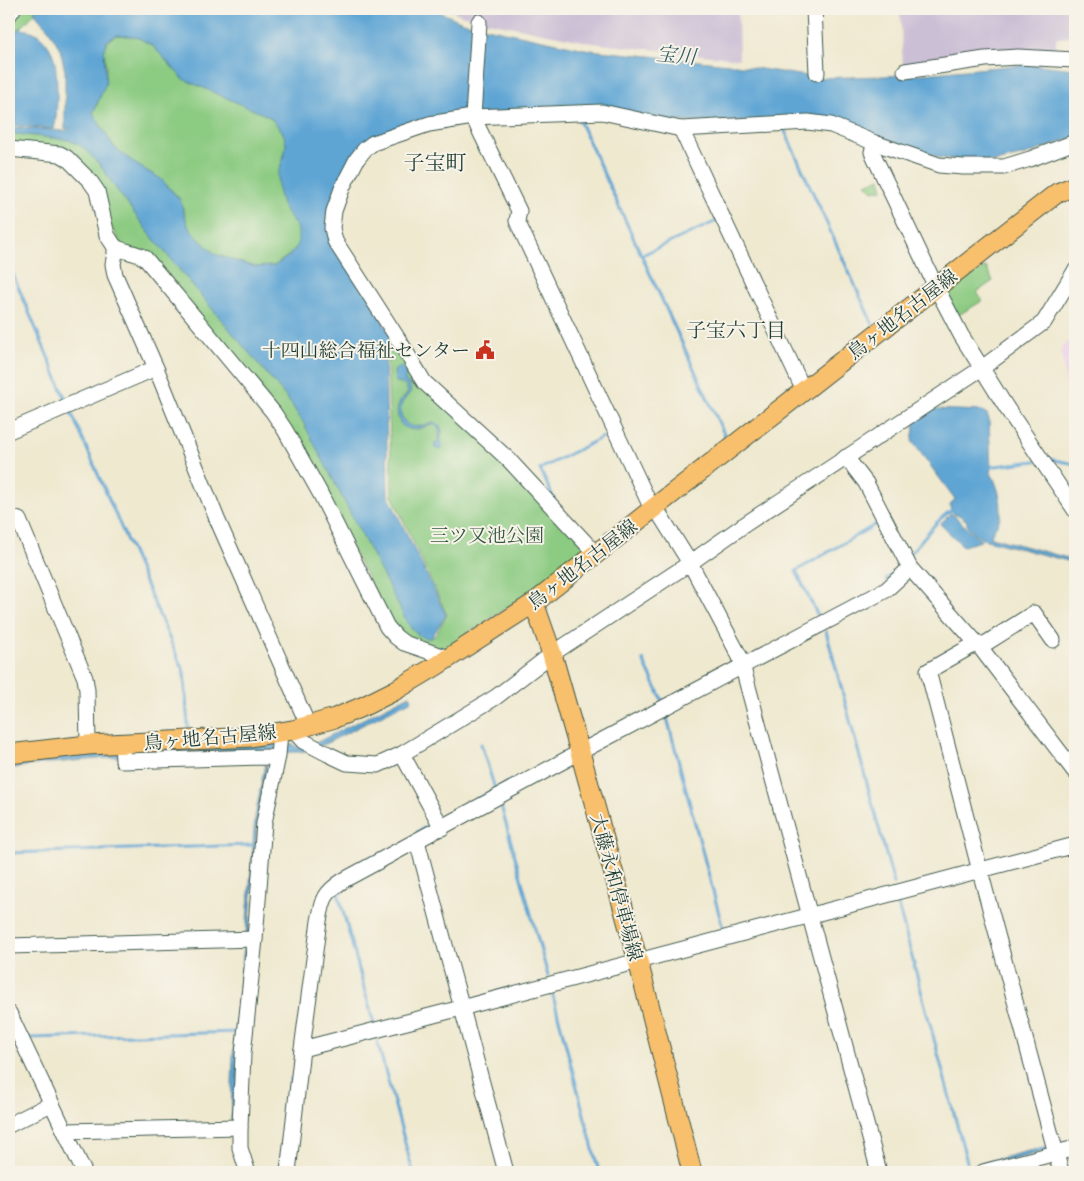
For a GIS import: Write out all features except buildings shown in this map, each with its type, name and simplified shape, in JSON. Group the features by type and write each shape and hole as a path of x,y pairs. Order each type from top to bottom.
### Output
{"main road":[{"name":"鳥ヶ地名古屋線","path":"9,754 88,746 122,750 251,736 288,740 364,706 436,666 534,603 1057,193 1075,186"},
{"name":"大藤永和停車場線","path":"534,603 552,654 580,752 638,961 692,1172"}],"street":[{"path":"814,9 818,73"},
{"path":"479,22 473,117 519,211 517,221 653,508 690,563 740,657 879,1172"},
{"path":"905,71 985,59 1018,57 1075,60"},
{"path":"596,554 508,460 424,382 335,241 332,228 334,211 357,159 365,149 373,143 429,124 473,117 602,112 681,129 808,122 831,125 875,143 940,165 962,167 1004,166 1030,159 1075,142"},
{"path":"681,129 804,391"},
{"path":"875,143 872,152 961,335 1006,408 1075,510"},
{"path":"9,149 60,154 84,174 97,191 107,235 115,247 145,258 273,412 320,493 387,627 404,643 448,658"},
{"path":"115,247 112,264 115,274 156,368 217,519 288,740 264,823 255,939 243,1054 240,1148 247,1172"},
{"path":"288,740 322,751 346,763 378,765 402,754 496,697 552,654 690,563 744,524 982,368 1044,322 1075,271"},
{"path":"9,431 156,368"},
{"path":"846,457 866,483 910,568 979,645 1075,772"},
{"path":"9,517 19,520 85,678 88,746"},
{"path":"288,1172 319,921 322,903 327,893 344,880 580,752 886,590 910,568"},
{"path":"1053,640 1034,614 928,671 1061,1172"},
{"path":"122,750 123,761 265,757 288,740"},
{"path":"402,754 442,828"},
{"path":"417,841 506,1172"},
{"path":"302,1049 1075,844"},
{"path":"9,946 255,939"},
{"path":"9,1013 84,1172"},
{"path":"9,1125 51,1104"},
{"path":"65,1131 240,1127"},
{"path":"983,1172 1075,1148"}],"shaded area":[{"path":"448,9 738,9 739,59 592,43 479,20"},
{"path":"900,9 1075,9 1075,37 1056,38 1056,54 903,67"},
{"path":"1075,337 1075,456 1061,347"}],"green space":[{"path":"17,9 35,9 35,13 21,28 9,34 9,18"},
{"path":"116,35 139,38 153,46 173,68 270,117 282,131 286,144 278,175 299,229 298,245 289,255 274,266 256,267 215,254 188,226 180,199 161,179 137,165 114,147 93,113 105,79 104,53 106,44"},
{"name":"三ツ又池公園","path":"9,133 69,140 80,145 100,165 153,238 287,398 431,638 435,636 447,615 392,496 387,354 405,342 428,382 591,546 510,605 439,653 398,635 295,441 153,263 121,245 79,164 9,146"},
{"path":"880,178 883,189 873,191 866,184"},
{"path":"986,267 993,281 977,292 982,301 957,316 947,294 966,278"}],"water":[{"path":"35,9 433,9 472,25 590,50 729,64 819,78 913,75 1019,65 1075,69 1075,137 1025,155 995,162 941,158 831,121 689,122 576,107 370,140 328,214 395,345 385,352 388,495 446,615 431,638 427,638 418,634 408,624 303,422 287,398 153,238 100,165 80,145 69,140 9,133 9,127 65,131 70,128 65,129 65,71 60,49 49,30 35,13","holes":["116,35 139,38 153,46 183,79 270,117 282,131 286,144 278,175 278,189 282,205 298,229 298,245 289,256 274,266 256,267 215,254 188,226 180,200 161,179 137,165 114,147 93,113 106,83 104,49 107,41"]},
{"path":"21,28 39,35 50,48 54,58 57,94 54,129 9,125 9,34"},
{"path":"402,367 406,371 405,381 410,385 411,390 402,405 402,418 413,426 438,424 442,431 440,440 442,447 440,450 434,446 438,441 439,435 439,429 436,425 410,429 403,426 399,420 398,406 407,394 407,391 406,386 395,381 394,371"},
{"path":"934,409 983,411 987,414 989,419 991,473 1001,504 1000,517 991,537 1075,560 1075,563 981,539 967,526 967,521 959,515 955,515 949,505 955,499 912,441 915,421"},
{"path":"951,513 981,541 963,546 940,524"},
{"path":"410,695 412,700 313,750 119,757 41,764 9,769 9,763 111,753 283,744 294,745 298,748 318,742"},
{"path":"265,764 267,765 258,818 249,934 246,934 255,818"},
{"path":"244,946 248,946 235,1120 231,1121 233,1055"},
{"path":"1048,1146 1050,1150 968,1172 948,1172"}],"waterway":[{"path":"578,118 725,436"},
{"path":"784,129 873,325"},
{"path":"642,255 719,220"},
{"path":"9,265 67,402"},
{"path":"71,412 184,672 188,727"},
{"path":"554,499 540,469 603,437"},
{"path":"1049,459 1075,464"},
{"path":"987,467 1036,461"},
{"path":"909,555 937,523 955,508"},
{"path":"819,618 796,571 878,523"},
{"path":"886,580 901,565"},
{"path":"826,631 894,884"},
{"path":"643,660 662,700"},
{"path":"666,714 723,929"},
{"path":"481,744 495,789"},
{"path":"442,818 512,780"},
{"path":"500,802 548,976"},
{"path":"417,832 433,823"},
{"path":"9,853 252,845"},
{"path":"1069,853 1075,877"},
{"path":"346,886 344,891 338,893 374,1024"},
{"path":"897,901 967,1162"},
{"path":"552,992 599,1172"},
{"path":"28,1038 238,1032"},
{"path":"376,1037 413,1172"},
{"path":"280,1172 291,1079"}],"place":[{"name":"十四山総合福祉センター","path":"485,350"}],"district":[{"name":"子宝町","path":"435,163"},
{"name":"子宝六丁目","path":"736,330"}],"water label":[{"name":"宝川","path":"676,55"}]}
